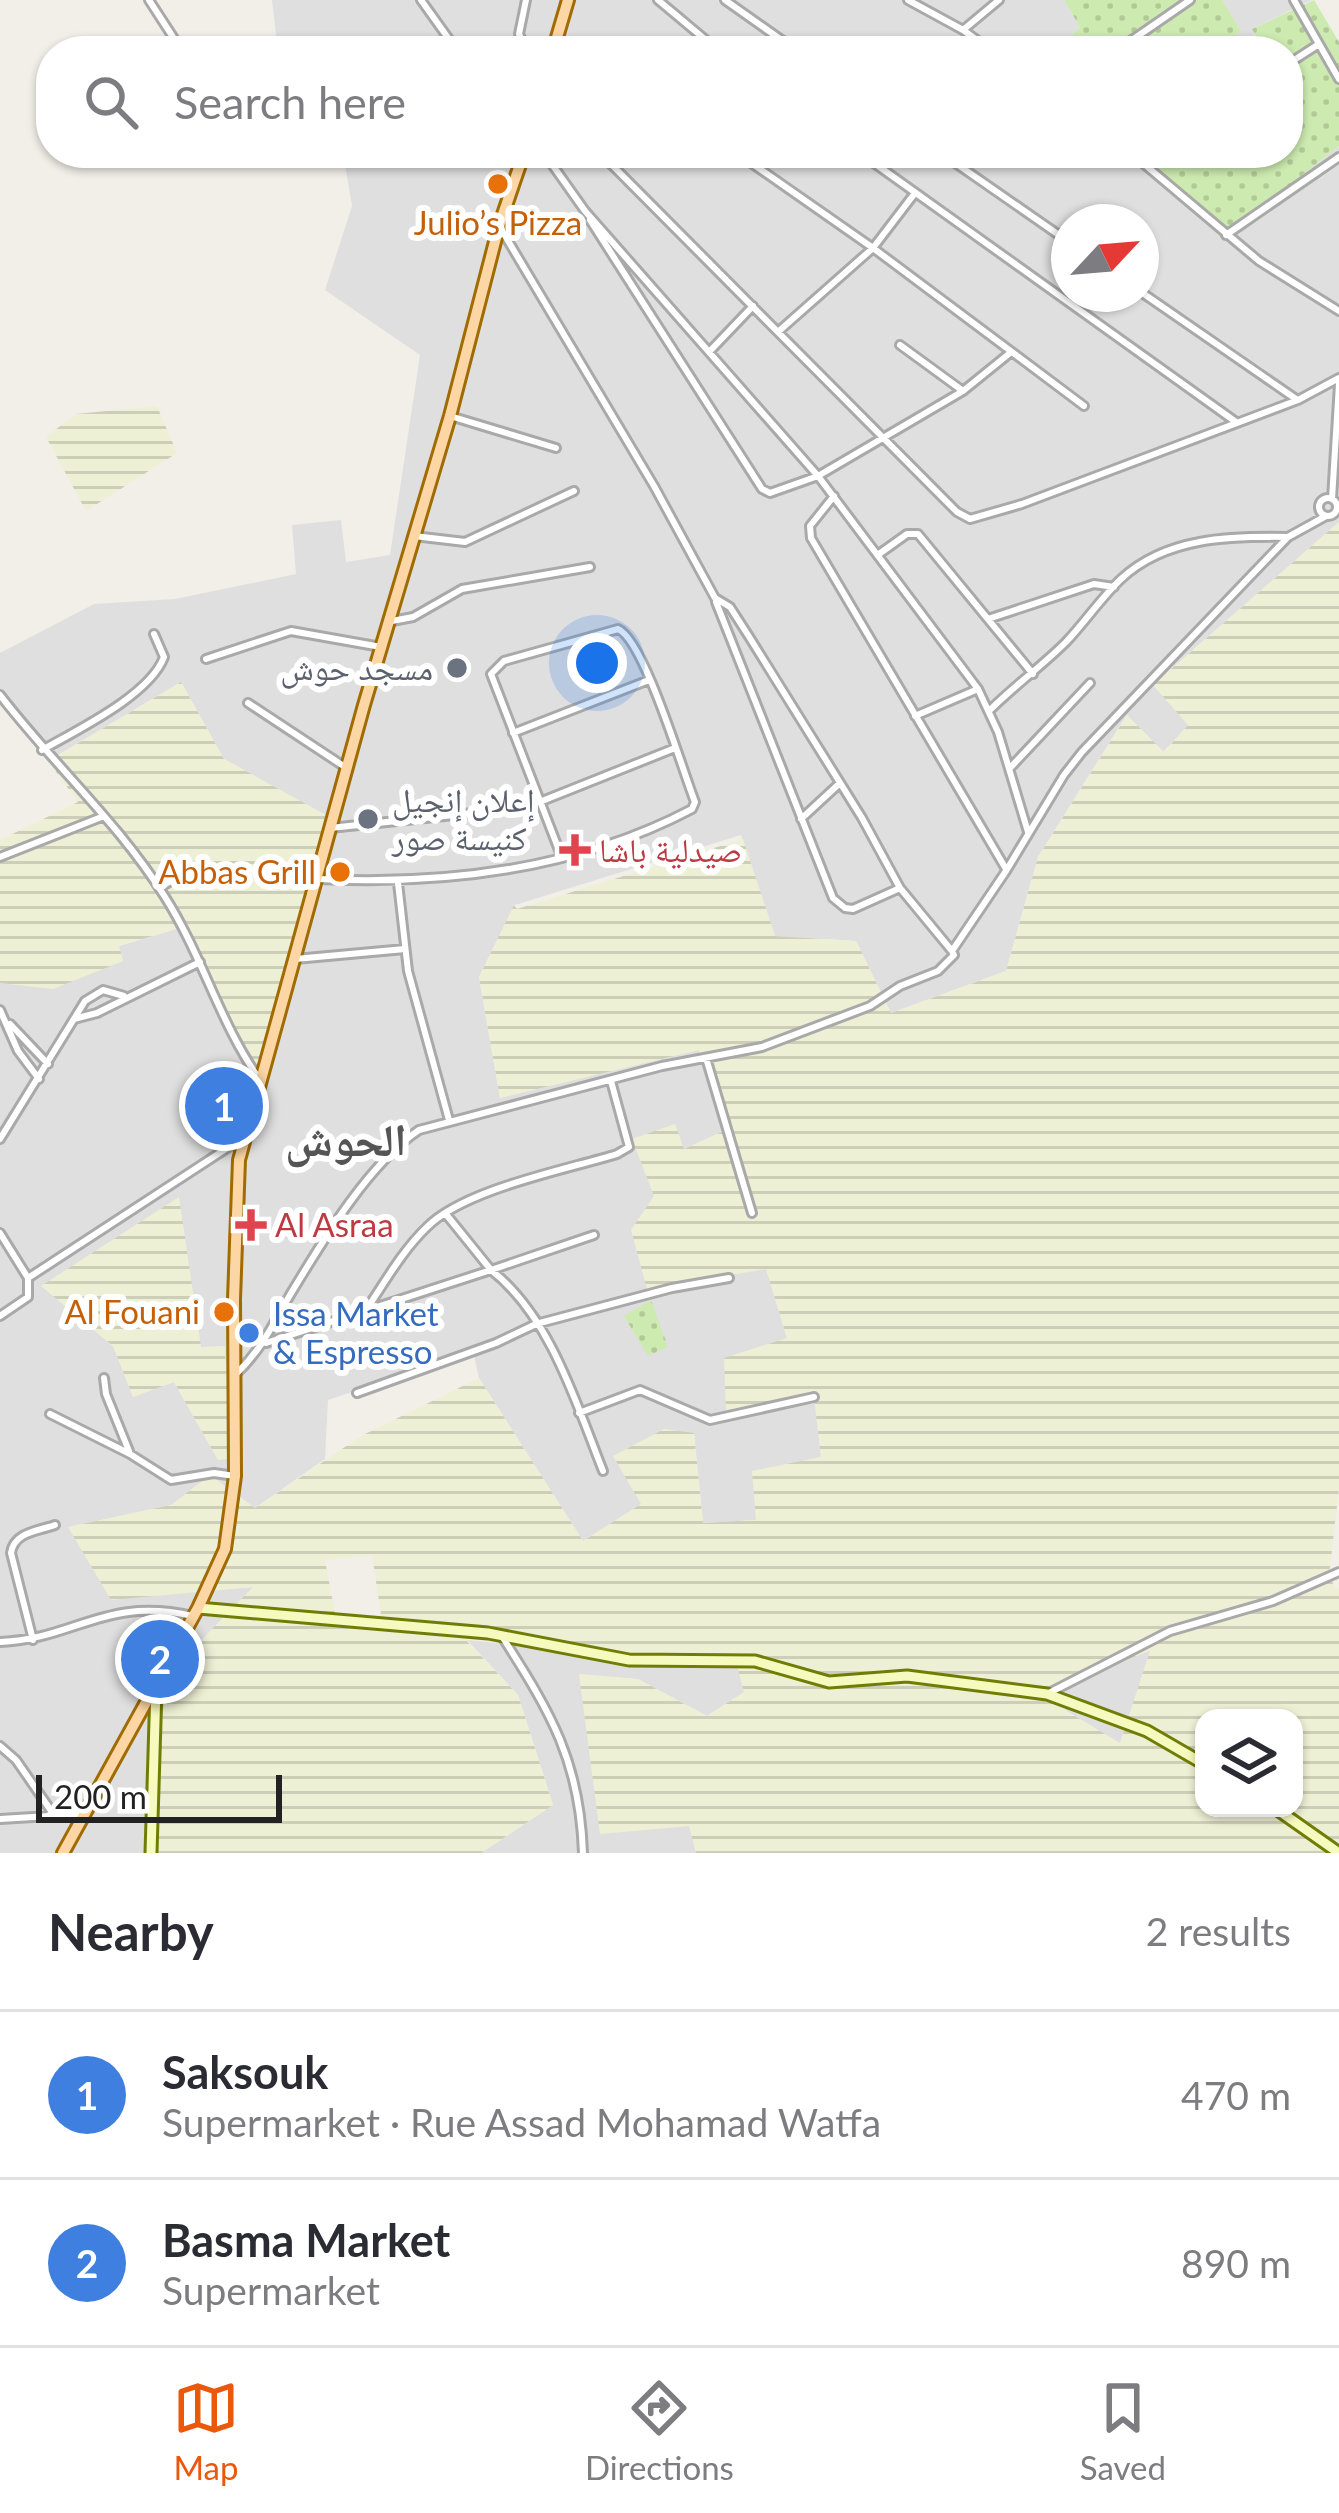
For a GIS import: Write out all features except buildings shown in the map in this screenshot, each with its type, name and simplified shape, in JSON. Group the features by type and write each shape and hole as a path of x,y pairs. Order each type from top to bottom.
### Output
{"main road":[{"path":"557,36 568,0"},
{"path":"63,1853 225,1549 235,1476 236,1188 244,1137 519,168"}],"street":[{"path":"149,0 172,36"},
{"path":"421,0 445,36"},
{"path":"520,36 526,0"},
{"path":"658,0 701,36"},
{"path":"725,0 776,36"},
{"path":"908,0 972,36"},
{"path":"964,30 999,0"},
{"path":"1138,36 1190,0"},
{"path":"1294,0 1339,79"},
{"path":"1303,54 1319,44"},
{"path":"1226,235 1339,158"},
{"path":"555,168 585,211 818,476 978,689 990,711 1028,833"},
{"path":"614,168 957,512 970,519 1022,504 1339,381 1332,499 1338,507 1334,514 1288,537 1109,720 1064,775 952,951"},
{"path":"758,168 1084,406"},
{"path":"881,168 1237,422"},
{"path":"965,168 1051,229"},
{"path":"1150,168 1259,261 1339,311"},
{"path":"779,331 873,248 915,193"},
{"path":"585,211 604,248 762,489 770,493 818,476 963,391 1010,353"},
{"path":"499,226 715,598 838,905 859,908 900,888"},
{"path":"644,307 657,295"},
{"path":"710,351 754,304"},
{"path":"1159,304 1298,400"},
{"path":"900,345 963,391"},
{"path":"450,416 556,448"},
{"path":"414,536 464,542 574,491"},
{"path":"834,496 810,526 812,538 1006,871"},
{"path":"1301,528 1323,499 1332,499"},
{"path":"1319,507 1326,516"},
{"path":"879,554 907,534 918,534 1033,674"},
{"path":"990,711 1141,564 1181,546 1237,536 1288,537"},
{"path":"388,622 413,617 462,589 590,567"},
{"path":"988,619 1087,586 1114,587"},
{"path":"237,1372 266,1343 290,1296 386,1159 419,1130 762,1047 870,1006 945,966 954,955 900,888 748,635 730,607 715,598"},
{"path":"315,879 398,883 519,868 562,858 692,809 695,802 633,641 618,629 504,661 491,674 562,858"},
{"path":"206,659 291,631 381,647"},
{"path":"42,750 116,708 152,679 164,657 154,634"},
{"path":"736,652 748,635"},
{"path":"513,733 649,680"},
{"path":"1009,768 1090,683"},
{"path":"915,716 978,689"},
{"path":"0,695 159,888 260,1080"},
{"path":"248,703 346,768"},
{"path":"330,828 542,801 676,748"},
{"path":"801,819 840,784"},
{"path":"0,857 104,816"},
{"path":"159,888 194,866"},
{"path":"398,883 412,994 449,1120"},
{"path":"293,959 405,949"},
{"path":"74,1019 97,1013 200,962"},
{"path":"0,1139 85,1001 96,992 118,992 124,997"},
{"path":"0,1010 18,1051 39,1080"},
{"path":"7,1022 48,1064"},
{"path":"706,1058 752,1213"},
{"path":"366,1310 418,1238 445,1213 471,1198 625,1150 629,1142 611,1081"},
{"path":"28,1278 244,1137"},
{"path":"445,1213 536,1324 580,1413 602,1471"},
{"path":"0,1233 28,1278 28,1298 0,1316"},
{"path":"266,1343 594,1235"},
{"path":"357,1393 536,1324 729,1278"},
{"path":"104,1378 130,1454"},
{"path":"580,1413 640,1390 704,1419 717,1420 814,1397"},
{"path":"50,1414 171,1480 214,1473 235,1476"},
{"path":"33,1640 11,1552 17,1538 55,1525"},
{"path":"1047,1694 1170,1631 1273,1601 1339,1573"},
{"path":"0,1642 33,1640 83,1620 130,1610 502,1635 629,1660 755,1661 829,1682 916,1676 1047,1694 1147,1731 1195,1759"},
{"path":"502,1635 551,1718 570,1763 581,1812 583,1853"},
{"path":"151,1853 156,1682"},
{"path":"0,1746 16,1760 54,1815"},
{"path":"0,1819 83,1814"},
{"path":"1288,1817 1339,1852"}],"shaded area":[{"path":"272,0 1064,0 1080,27 1070,36 276,36"},
{"path":"1222,0 1312,0 1252,29 1256,36 1232,36 1240,31"},
{"path":"1339,146 1339,522 1153,685 1189,725 1163,752 1126,716 1038,857 1006,971 891,1013 856,941 775,936 741,835 515,905 479,977 500,1098 699,1049 724,1131 684,1149 654,1196 647,1288 766,1268 787,1338 726,1409 817,1403 821,1457 756,1520 703,1523 694,1434 642,1504 583,1541 479,1378 473,1351 328,1400 325,1459 255,1508 210,1476 172,1505 69,1527 182,1592 254,1587 162,1758 156,1853 0,1853 0,983 53,988 119,946 183,927 259,1078 336,822 224,759 181,682 48,761 0,693 0,653 94,604 175,599 296,574 292,525 341,520 346,562 390,555 420,355 325,290 352,206 346,168 1148,168 1226,234","holes":["42,1286 201,1348 225,1347 218,1460 174,1382 133,1396 113,1346"]},
{"path":"467,1640 737,1666 745,1692 707,1716 638,1679 580,1675 690,1826 696,1853 481,1853 553,1805 518,1695"},
{"path":"1151,1650 1120,1744 1065,1710 1063,1682"}],"green space":[{"path":"1064,0 1222,0 1241,31 1233,36 1070,36 1080,27"},
{"path":"1314,0 1339,42 1339,146 1226,235 1148,168 1303,168 1303,36 1256,36 1252,29"},
{"path":"157,406 177,453 86,511 46,437 76,414"},
{"path":"1339,522 1339,1488 1329,1576 1339,1587 1339,1853 696,1853 689,1826 600,1834 579,1674 638,1679 707,1716 744,1692 737,1666 464,1638 518,1695 553,1805 481,1853 156,1853 162,1713 174,1668 253,1587 111,1600 68,1527 171,1505 210,1475 255,1508 361,1436 479,1378 583,1541 641,1504 613,1456 664,1429 694,1433 703,1523 756,1520 752,1471 821,1457 814,1397 726,1410 724,1358 787,1338 766,1269 647,1289 631,1230 654,1196 632,1139 675,1124 684,1149 724,1131 699,1050 500,1098 479,977 514,905 517,909 743,839 775,936 856,941 891,1013 1006,971 1038,857 1127,715 1164,752 1188,725 1153,685","holes":["372,1555 382,1621 336,1619 325,1560","1150,1651 1120,1743 1065,1710 1064,1683"]},
{"path":"181,682 224,759 337,821 260,1080 183,927 119,946 123,961 53,989 0,983 0,840 78,802 48,761"},
{"path":"179,1197 201,1347 224,1346 235,1458 218,1460 174,1382 133,1397 113,1346 41,1286"},
{"path":"651,1300 668,1347 648,1356 624,1316"}],"place":[{"name":"Julio’s Pizza","path":"498,184"},
{"name":"مسجد حوش","path":"457,668"},
{"name":"إعلان إنجيل كنيسة صور","path":"368,819"},
{"name":"صيدلية باشا","path":"575,850"},
{"name":"Abbas Grill","path":"340,872"},
{"name":"Saksouk","path":"224,1106"},
{"name":"Al Asraa","path":"251,1225"},
{"name":"Al Fouani","path":"224,1312"},
{"name":"Issa Market & Espresso","path":"249,1333"},
{"name":"Basma Market","path":"160,1659"}],"district":[{"name":"الحوش","path":"346,1140"}]}
